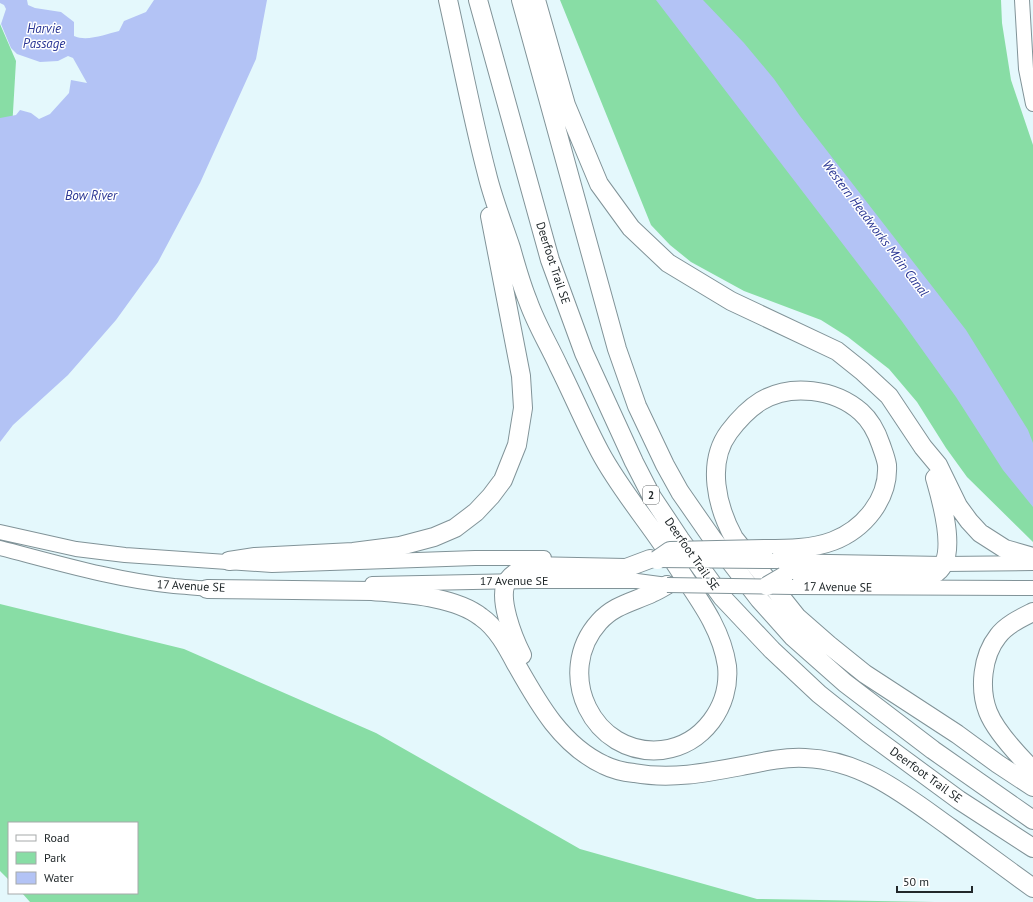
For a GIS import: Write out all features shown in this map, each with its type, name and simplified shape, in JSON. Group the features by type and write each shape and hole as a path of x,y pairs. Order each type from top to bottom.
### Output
{"highway":[{"path":"448,0 487,175 528,302 600,452 619,484 658,537 708,611 724,652 727,675 721,705 714,718 699,735 676,746 663,750 651,750 624,744 612,737 600,727 584,703 580,686 580,656 593,630 610,612 622,604 652,593 667,585"},
{"name":"Deerfoot Trail SE","path":"478,0 550,260 584,353 634,462 652,496 680,540 722,597 772,650 819,694 868,733 959,800 1033,848"},
{"name":"Deerfoot Trail SE","path":"521,0 620,355 637,406 665,465 680,492 712,538 754,593 793,637 845,683 897,723 1033,820"},
{"path":"536,0 569,112 599,184 631,228 668,263 730,301 837,351 862,371 888,396 923,447 938,465 958,506 980,533 1005,549 1033,557"},
{"path":"229,561 255,557 353,552 400,546 434,537 455,528 476,512 503,480 517,445 523,408 521,376 486,197 487,175"},
{"path":"559,731 521,654 510,628 504,595 507,581 520,570 529,566 626,568 653,560 670,551 769,555 788,549 820,545 843,537 855,530 865,521 874,509 882,496 886,481 887,464 878,435 861,412 836,397 805,391 776,395 763,400 750,409 737,421 727,435 719,451 716,486 726,524 734,538 797,617 865,674 957,734 1033,787"},
{"path":"767,586 789,581 916,578 935,574 944,564 947,557 948,545 946,522 936,478 923,447"},
{"path":"207,589 372,591 406,594 454,604 481,616 490,625 501,638 539,704 559,731 582,752 604,765 618,770 662,777 698,774 778,759 805,758 828,761 848,766 872,775 905,795 1033,888"},
{"path":"1033,612 1015,622 998,636 989,651 985,664 984,697 988,713 994,723 1017,754 1033,770"}],"main road":[{"path":"1023,0 1026,69 1033,104"},
{"name":"17 Avenue SE","path":"0,532 69,547 125,555 285,565 496,558 653,560"},
{"name":"17 Avenue SE","path":"0,548 95,573 146,583 207,589 507,581 637,581 667,585 767,586"},
{"name":"17 Avenue SE","path":"769,555 944,564 1033,563"},
{"name":"17 Avenue SE","path":"789,581 1033,588"}],"green space":[{"path":"560,0 1001,0 1002,23 1011,80 1033,145 1033,542 967,477 946,448 917,402 889,369 848,337 821,320 744,291 691,262 670,245 651,225"},
{"path":"0,24 16,61 10,163 0,176"},
{"path":"0,604 184,649 376,733 580,849 757,899 935,902 30,902 23,894 138,894 138,822 8,822 8,879 0,871"}],"water":[{"name":"Bow River","path":"0,0 27,0 28,5 35,8 61,12 74,22 74,36 79,38 91,38 119,31 124,21 146,12 154,0 267,0 256,59 200,183 158,262 116,320 68,375 13,425 0,442 0,118 16,115 20,110 31,113 39,119 50,114 69,93 71,80 87,83 73,58 68,56 58,61 40,62 17,54 11,48 1,24 6,9 4,5 0,3"},
{"name":"Western Headworks Main Canal","path":"656,0 703,0 744,43 774,79 800,116 966,330 1028,430 1033,443 1033,507 1003,470 956,397 901,320"}],"water label":[{"name":"Harvie Passage","path":"44,36"}]}
